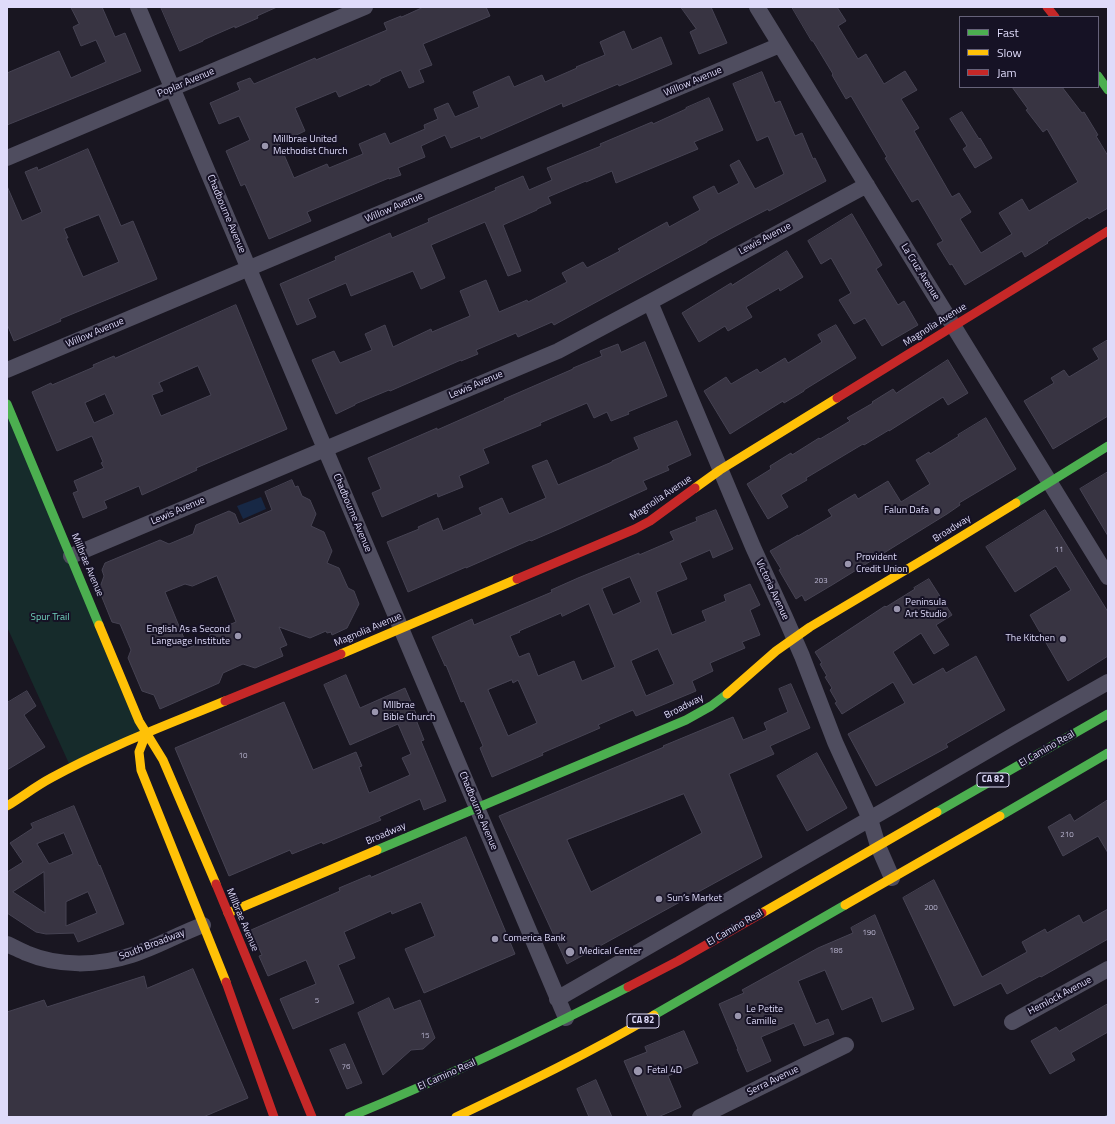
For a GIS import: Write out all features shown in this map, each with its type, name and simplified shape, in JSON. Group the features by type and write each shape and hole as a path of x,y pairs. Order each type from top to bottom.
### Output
{"main road":[{"path":"1047,7 1054,16"},
{"path":"1099,77 1108,90"},
{"name":"Magnolia Avenue","path":"7,806 65,770 120,745 401,629 635,529 650,521 720,470 1108,231"},
{"name":"Millbrae Avenue","path":"7,404 139,721 163,760 312,1117"},
{"name":"Broadway","path":"228,913 686,720 711,706 731,692 776,651 810,628 1108,446"},
{"name":"El Camino Real","path":"349,1117 435,1081 566,1018 678,961 1108,714"},
{"path":"146,734 139,752 141,770 224,977 274,1117"},
{"name":"CA 82","path":"456,1117 485,1108 532,1081 594,1049 1108,753"}],"street":[{"name":"Chadbourne Avenue","path":"138,7 566,1018"},
{"name":"Poplar Avenue","path":"7,158 365,7"},
{"name":"La Cruz Avenue","path":"757,7 1108,577"},
{"name":"Willow Avenue","path":"7,370 780,45"},
{"name":"Lewis Avenue","path":"71,556 558,351 866,184"},
{"name":"Victoria Avenue","path":"650,302 720,470 785,617 835,742 870,819 878,846 892,878"},
{"path":"557,999 1108,682"},
{"name":"South Broadway","path":"7,944 28,954 55,962 83,964 108,961 133,955 203,925"},
{"name":"Hemlock Avenue","path":"1012,1022 1108,970"},
{"name":"Serra Avenue","path":"700,1117 846,1045"}],"green space":[{"name":"Spur Trail","path":"7,405 146,734 71,768 7,627"}],"water":[{"path":"261,497 266,509 243,519 237,506"}],"building":[{"path":"71,7 102,7 115,37 125,33 141,71 7,125 7,73 59,51 71,78 106,62 96,40 81,46 73,27 79,24"},
{"path":"161,7 277,7 257,16 258,18 235,28 235,26 180,51"},
{"path":"424,7 486,7 490,16 423,44 432,65 419,70 424,82 409,88 401,70 380,79 380,81 370,86 369,84 339,97 336,91 295,108 305,131 279,143 294,178 327,164 329,168 363,154 359,144 385,133 390,144 425,129 424,125 438,119 434,109 448,103 455,117 479,107 473,92 509,76 514,87 542,75 545,82 577,68 576,67 605,55 600,42 624,31 632,50 661,37 672,64 619,86 618,84 563,107 562,103 481,139 480,136 451,148 445,135 421,146 425,157 398,168 401,175 389,178 307,212 311,221 269,239 245,184 241,186 226,151 250,140 239,116 219,124 210,103 240,90 237,83 250,78 254,84 315,58 316,60 387,30 384,23"},
{"path":"681,7 711,7 727,43 699,54 690,32 696,29"},
{"path":"792,7 837,7 846,21 838,26 858,59 866,54 884,84 905,71 917,90 901,99 919,128 914,131 952,197 959,193 971,212 960,219 981,253 1012,234 999,213 1022,199 1029,211 1078,182 1047,129 1043,132 1026,110 1028,109 1013,88 1063,88 1082,113 1084,112 1098,135 1096,136 1108,156 1108,208 1089,219 1088,217 1025,257 1022,251 965,285 937,244 943,241 918,199 912,202 885,158 887,157 851,96 846,99 832,75 833,74"},
{"path":"762,72 775,103 780,101 795,136 802,133 813,159 815,158 826,181 769,211 768,209 735,226 554,325 552,322 518,337 516,333 476,350 478,354 355,404 336,414 312,360 334,351 340,363 372,350 365,334 385,325 393,347 431,329 432,332 470,316 460,291 486,280 499,312 527,300 528,302 567,282 562,273 583,262 587,268 620,251 618,249 667,222 669,227 700,210 693,197 714,186 718,194 739,183 730,165 739,160 755,189 784,174 768,136 757,141 733,84"},
{"path":"709,98 723,130 694,142 698,149 616,183 612,171 586,181 548,197 551,203 503,225 521,271 508,276 485,222 431,245 445,278 421,289 413,271 351,296 346,283 308,299 316,317 297,325 280,284 336,260 335,257 390,233 392,238 429,222 428,219 496,190 495,188 523,176 529,190 552,180 547,168 601,146 600,144 652,122 653,124"},
{"path":"962,112 992,158 975,168 963,149 967,146 950,119"},
{"path":"88,149 121,226 133,221 157,279 60,319 61,321 14,341 7,324 7,186 22,221 42,212 25,172 37,167 38,170","holes":["99,215 119,262 83,277 66,238 68,238 64,229"]},
{"path":"852,214 882,265 876,269 898,305 904,301 918,325 882,346 865,318 854,324 839,300 851,293 831,258 821,264 808,241"},
{"path":"787,251 803,277 780,291 779,288 746,307 752,317 728,331 725,326 699,342 682,313 731,283 732,285"},
{"path":"236,305 287,429 196,468 197,470 142,495 139,486 104,501 107,508 83,518 73,493 78,491 74,481 104,468 101,463 103,462 92,436 57,451 32,392 51,383 52,385 94,367 93,365 114,356 115,358","holes":["198,366 211,395 161,416 152,395 163,391 159,383","105,394 114,414 94,423 85,403"]},
{"path":"836,325 856,358 804,391 784,403 783,401 730,434 704,391 726,377 731,384 757,369 760,373 785,358 788,363 822,342 818,335"},
{"path":"1108,340 1108,416 1053,449 1024,401 1054,383 1051,378 1064,370 1069,377 1099,359 1093,349"},
{"path":"645,342 667,396 628,412 629,414 611,421 607,412 594,418 587,403 540,423 541,425 483,449 489,463 459,476 463,487 438,497 437,493 382,517 372,493 381,489 368,458 437,428 437,430 602,356 600,351 618,344 621,352"},
{"path":"948,360 968,393 948,405 943,397 889,431 864,445 863,444 806,478 807,480 781,495 788,507 768,519 747,484 771,469 770,466 791,453 792,455 850,421 847,418 893,389 896,393"},
{"path":"986,418 1016,469 959,503 960,505 947,514 805,601 802,595 796,599 770,551 832,516 828,510 855,494 858,499 888,481 901,502 930,484 916,460 929,452 930,454"},
{"path":"677,421 691,455 667,466 669,470 643,481 647,489 559,529 408,592 387,542 419,529 418,527 438,518 443,531 482,514 479,508 502,498 509,514 546,498 532,466 547,460 558,485 639,449 634,438"},
{"path":"1108,472 1108,536 1080,489"},
{"path":"292,480 295,487 298,486 302,496 310,500 316,514 311,526 324,532 332,551 327,563 339,568 348,588 354,591 359,604 347,628 332,635 331,632 327,633 326,631 310,638 279,627 287,645 280,648 283,656 255,668 243,664 223,673 219,683 160,709 154,695 142,691 128,658 131,650 120,624 112,622 99,590 104,576 102,570 105,563 160,540 169,544 193,534 196,525 229,511 235,514 239,524 272,510 265,492","holes":["217,576 236,622 211,632 208,640 188,648 165,592 185,584 192,586"]},
{"path":"716,510 733,549 713,558 710,550 680,563 687,579 656,592 672,635 706,621 702,611 726,601 724,595 750,584 760,605 750,610 760,635 742,642 745,648 710,663 713,671 692,681 696,691 636,716 633,710 598,725 600,728 492,777 480,748 483,746 464,701 461,702 446,665 445,666 432,637 472,619 474,625 552,592 551,590 578,578 674,540 670,532 697,521 696,518","holes":["630,577 641,602 613,615 602,589","589,604 615,667 582,681 574,661 538,676 529,653 519,657 510,636 561,613 562,616","658,649 674,684 646,696 631,661","512,680 513,683 518,680 537,723 508,736 488,690"]},
{"path":"1045,510 1108,612 1108,656 1068,681 1030,615 1071,590 1056,566 1015,592 986,547"},
{"path":"929,579 952,615 936,625 949,645 934,654 921,633 893,652 913,685 943,668 946,673 976,656 1005,710 946,744 948,747 876,786 848,734 905,703 893,682 842,714 835,703 837,702 830,690 832,688 825,677 827,676 820,664 822,663 815,652"},
{"path":"346,675 360,708 405,688 417,716 415,717 424,740 421,741 446,801 424,810 420,799 379,817 381,820 323,844 322,842 292,854 290,850 229,876 175,748 284,702 313,770 356,752 362,766 359,767 369,793 410,775 402,758 411,754 398,724 350,745 324,685"},
{"path":"791,684 810,728 770,746 774,754 729,774 762,857 567,964 499,816 733,717 743,740 767,730 764,723 788,712 779,689","holes":["684,794 702,833 591,892 567,840"]},
{"path":"27,691 36,706 24,715 45,747 7,770 7,703"},
{"path":"817,753 847,808 807,831 777,776"},
{"path":"1108,800 1108,853 1098,836 1063,856 1048,827 1070,814 1074,821"},
{"path":"74,806 124,924 78,942 74,933 46,934 36,932 7,913 7,872 23,862 10,843 33,828 31,824","holes":["64,833 73,854 49,864 37,844","44,872 45,913 13,892","88,892 97,913 66,926 66,902"]},
{"path":"466,837 515,954 424,993 405,949 435,936 421,902 392,914 391,911 344,932 355,958 338,965 354,1003 293,1029 280,999 316,984 306,960 268,976 259,956 262,955 251,930 340,891 339,888 370,875 371,877"},
{"path":"934,880 982,977 1027,952 1022,942 1045,929 1047,933 1079,915 1083,923 1108,909 1108,939 1041,977 1040,976 1007,994 1001,983 954,1006 903,898"},
{"path":"875,915 914,1009 882,1022 872,997 842,1010 825,970 798,981 816,1024 828,1019 834,1034 804,1046 794,1023 761,1037 771,1061 747,1072 719,1004 744,993 742,990 818,948 853,933 851,928"},
{"path":"193,969 248,1098 203,1117 7,1117 7,1012 44,1000 47,1007 144,976 147,988"},
{"path":"389,998 394,1010 420,1000 435,1038 423,1049 411,1050 383,1075 358,1013"},
{"path":"1108,1004 1108,1032 1071,1053 1075,1060 1050,1074 1031,1041 1056,1027 1059,1031"},
{"path":"684,1031 698,1063 668,1076 681,1107 658,1117 648,1117 624,1061 647,1052 645,1047"},
{"path":"345,1044 362,1083 347,1089 330,1050"},
{"path":"596,1080 612,1117 589,1117 577,1089"}],"traffic: fast":[{"path":"1099,77 1108,90"},
{"path":"7,404 99,625"},
{"path":"1016,503 1108,446"},
{"path":"377,850 686,720 711,706 727,694"},
{"path":"937,812 1108,714"},
{"path":"1000,816 1108,753"},
{"path":"654,1015 845,905"},
{"path":"349,1117 490,1055 628,987"}],"traffic: slow":[{"path":"695,488 720,470 837,398"},
{"path":"727,694 776,651 810,627 1016,503"},
{"path":"341,654 517,579"},
{"path":"99,625 139,721 163,760 216,884"},
{"path":"7,806 45,781 94,756 225,701"},
{"path":"146,734 139,752 141,770 226,982"},
{"path":"762,913 937,812"},
{"path":"845,905 1000,816"},
{"path":"228,913 377,850"},
{"path":"456,1117 581,1056 654,1015"}],"traffic: jam":[{"path":"1047,7 1054,16"},
{"path":"837,398 1108,231"},
{"path":"517,579 635,529 650,521 695,488"},
{"path":"225,701 341,654"},
{"path":"216,884 312,1117"},
{"path":"628,987 678,961 762,913"},
{"path":"226,982 274,1117"}],"place":[{"name":"Millbrae United Methodist Church","path":"265,146"},
{"name":"Falun Dafa","path":"937,511"},
{"name":"Provident Credit Union","path":"848,564"},
{"name":"Peninsula Art Studio","path":"897,609"},
{"name":"English As a Second Language Institute","path":"238,636"},
{"name":"The Kitchen","path":"1063,639"},
{"name":"Mllbrae Bible Church","path":"375,712"},
{"name":"Sun’s Market","path":"659,899"},
{"name":"Comerica Bank","path":"495,939"},
{"name":"Medical Center","path":"570,952"},
{"name":"Le Petite Camille","path":"738,1016"},
{"name":"Fetal 4D","path":"638,1071"}]}
